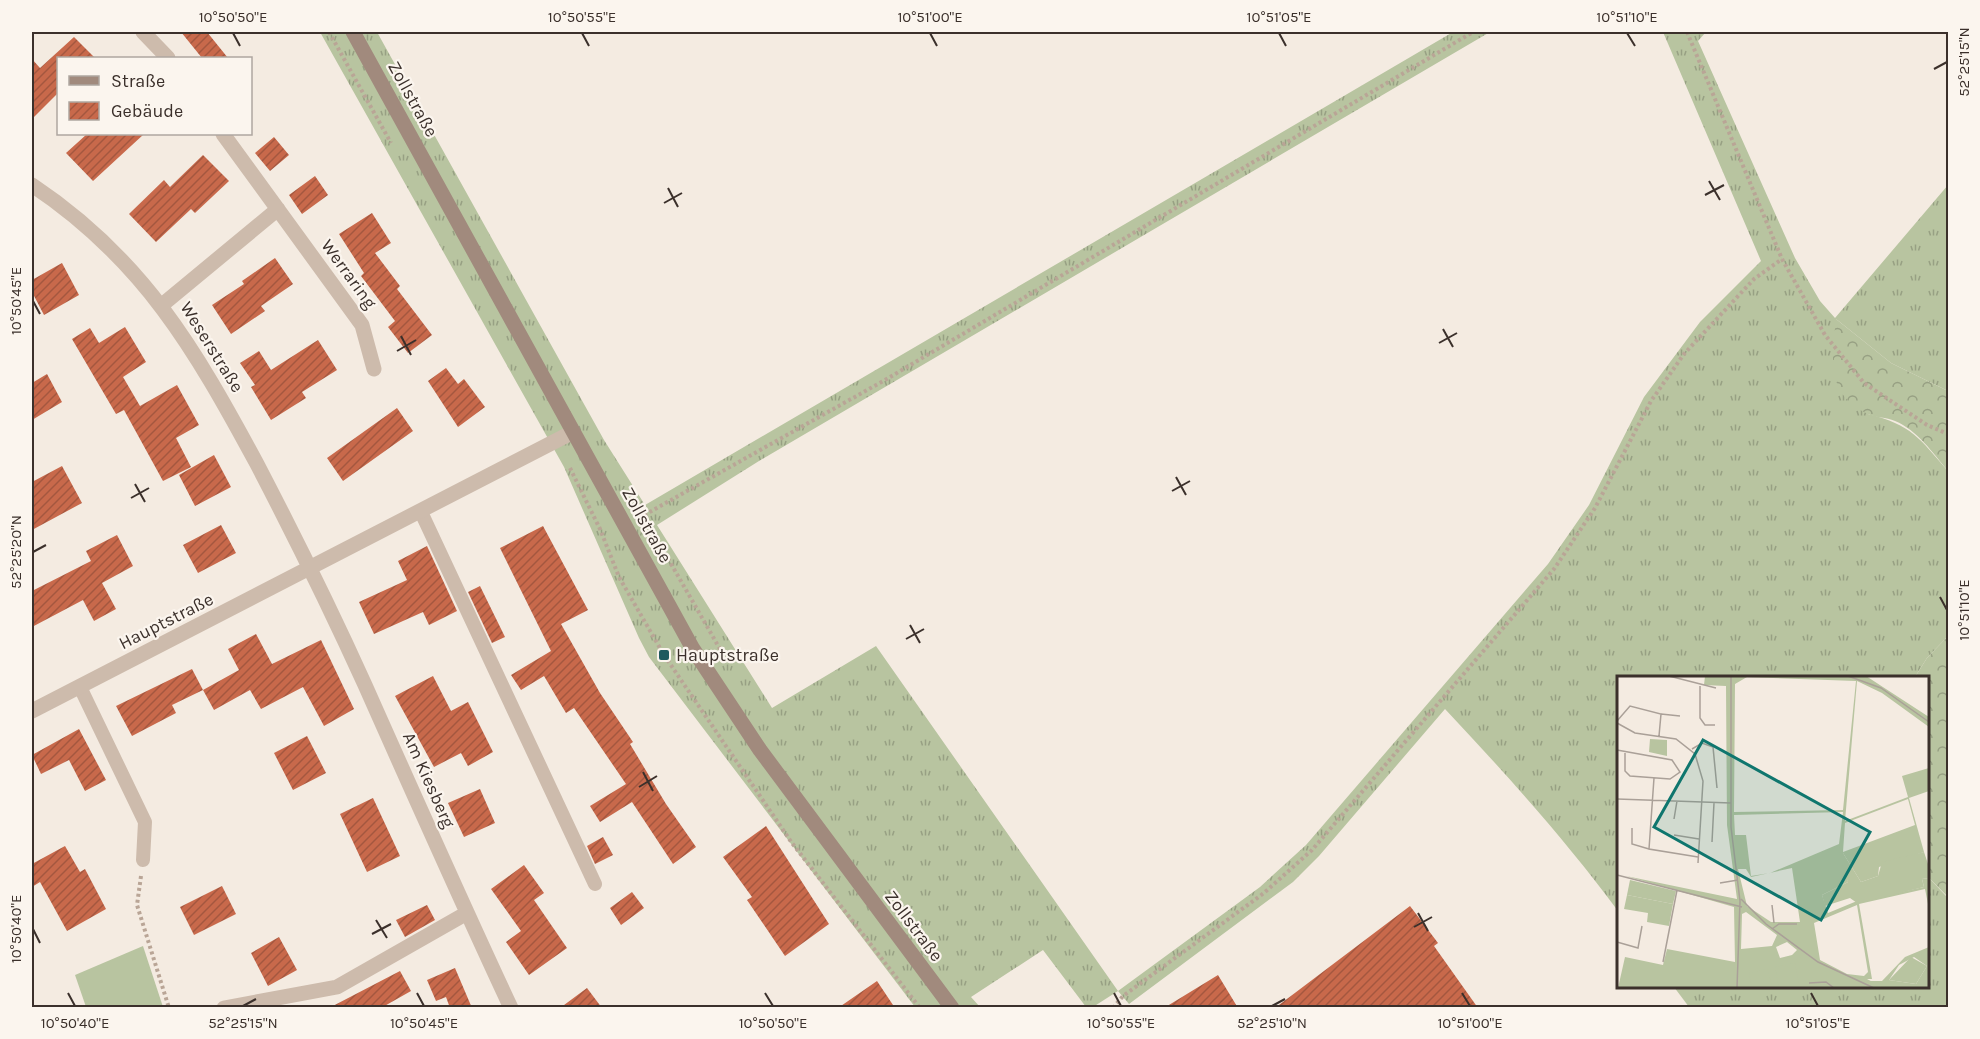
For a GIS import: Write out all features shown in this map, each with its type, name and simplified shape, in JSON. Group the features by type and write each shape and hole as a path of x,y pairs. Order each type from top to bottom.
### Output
{"main road":[{"name":"Zollstraße","path":"353,32 693,649 729,705 952,1008"}],"street":[{"path":"143,32 167,57"},
{"name":"Werraring","path":"224,135 362,325 374,369"},
{"name":"Weserstraße","path":"32,185 62,205 118,255 162,305 207,372 312,568"},
{"path":"162,305 278,209"},
{"name":"Hauptstraße","path":"32,711 573,432"},
{"name":"Am Kiesberg","path":"312,568 511,1008"},
{"path":"224,1008 337,987 467,913"}],"lane":[{"path":"421,512 595,884"},
{"path":"80,687 145,822 143,860"}],"path":[{"path":"625,526 885,380 1473,32"},
{"path":"1687,32 1782,259 1825,335 1850,369 1864,383 1928,426 1948,434"},
{"path":"1113,1008 1123,996 1264,893 1312,850 1554,569 1595,508 1650,401 1684,354 1754,279 1782,259"},
{"path":"143,860 137,905 169,1008"}],"green space":[{"path":"320,32 377,32 604,440 645,505 1453,32 1490,32 759,461 657,525 772,708 876,646 1118,991 1093,1007 1086,1007 1043,950 971,997 980,1007 915,1007 649,657 564,467"},
{"path":"1663,32 1706,32 1698,41 1795,258 1820,301 1835,318 1948,185 1948,391 1891,363 1836,319 1868,414 1895,423 1914,434 1948,471 1948,636 1927,658 1916,676 1617,676 1617,910 1534,807 1445,709 1319,856 1293,882 1129,1004 1118,991 1260,887 1306,845 1548,564 1589,505 1644,397 1700,322 1761,261"},
{"path":"1836,319 1891,363 1948,391 1948,471 1910,430 1895,421 1868,414 1854,406 1844,396 1834,374 1833,347"},
{"path":"1948,636 1948,893 1946,895 1929,878 1929,676 1916,676 1927,658"},
{"path":"1929,878 1948,898 1948,1007 1689,1007 1675,988 1929,988"},
{"path":"143,946 163,1007 86,1007 75,975"}],"building":[{"path":"181,32 207,32 227,57 201,57"},
{"path":"74,37 94,57 57,57 57,94 32,119 32,59 40,68"},
{"path":"86,135 143,135 93,181 66,153"},
{"path":"274,137 289,155 270,171 255,153"},
{"path":"203,155 229,181 195,213 191,209 156,242 129,214 164,180 170,187"},
{"path":"315,176 328,195 302,214 289,195"},
{"path":"372,213 391,243 375,253 400,286 397,289 432,335 408,353 388,327 395,321 361,276 364,273 339,234"},
{"path":"275,258 293,284 261,306 265,311 231,334 212,305 244,284 242,281"},
{"path":"62,263 79,295 44,315 32,292 32,280"},
{"path":"125,327 146,362 123,377 140,406 177,385 199,425 176,438 191,467 163,481 124,410 116,414 72,339 90,328 99,343"},
{"path":"318,340 337,370 302,392 306,398 271,420 251,387 255,385 240,363 259,351 271,370"},
{"path":"446,368 458,384 464,379 485,407 458,427 428,381"},
{"path":"47,374 62,402 32,420 32,383"},
{"path":"397,408 413,431 343,481 327,458"},
{"path":"214,455 231,487 195,506 179,475"},
{"path":"62,466 82,503 32,530 32,482"},
{"path":"221,525 236,553 198,573 183,545"},
{"path":"543,526 588,610 561,624 600,693 633,742 630,744 666,804 696,847 673,864 632,802 600,822 590,806 626,784 574,708 566,713 544,676 521,690 511,675 551,651 500,548"},
{"path":"117,535 133,566 102,583 116,609 94,621 83,600 32,627 32,591 91,561 86,551"},
{"path":"427,546 457,611 429,625 423,612 374,634 359,602 407,580 398,561"},
{"path":"480,586 505,637 492,643 468,592"},
{"path":"256,634 272,664 321,640 354,709 324,726 303,687 261,709 250,690 214,710 203,690 239,670 228,649"},
{"path":"192,669 203,690 172,705 176,713 132,736 116,706"},
{"path":"433,676 451,711 468,702 493,752 468,766 461,753 434,767 395,696"},
{"path":"79,729 106,780 85,791 69,760 41,774 32,755"},
{"path":"307,736 326,773 293,790 274,753"},
{"path":"480,789 495,823 464,837 448,803"},
{"path":"373,798 400,856 367,872 340,814"},
{"path":"766,826 829,924 785,956 747,900 752,897 723,857"},
{"path":"603,837 613,855 595,864 587,846"},
{"path":"65,846 80,872 85,869 106,909 67,931 40,882 32,887 32,864"},
{"path":"524,865 544,893 534,900 567,948 529,975 506,942 521,931 491,889"},
{"path":"222,886 236,914 194,935 180,907"},
{"path":"632,892 644,908 621,925 610,908"},
{"path":"427,905 435,920 405,937 396,920"},
{"path":"1410,906 1438,943 1434,946 1478,1008 1275,1008"},
{"path":"279,937 297,970 268,986 251,953"},
{"path":"455,968 472,1008 450,1008 446,997 436,1001 427,980"},
{"path":"400,971 411,991 381,1008 329,1008"},
{"path":"1218,975 1238,1008 1164,1008"},
{"path":"877,981 895,1008 838,1008"},
{"path":"587,988 602,1008 560,1008"}],"place":[{"name":"Hauptstraße","path":"664,655"}]}
